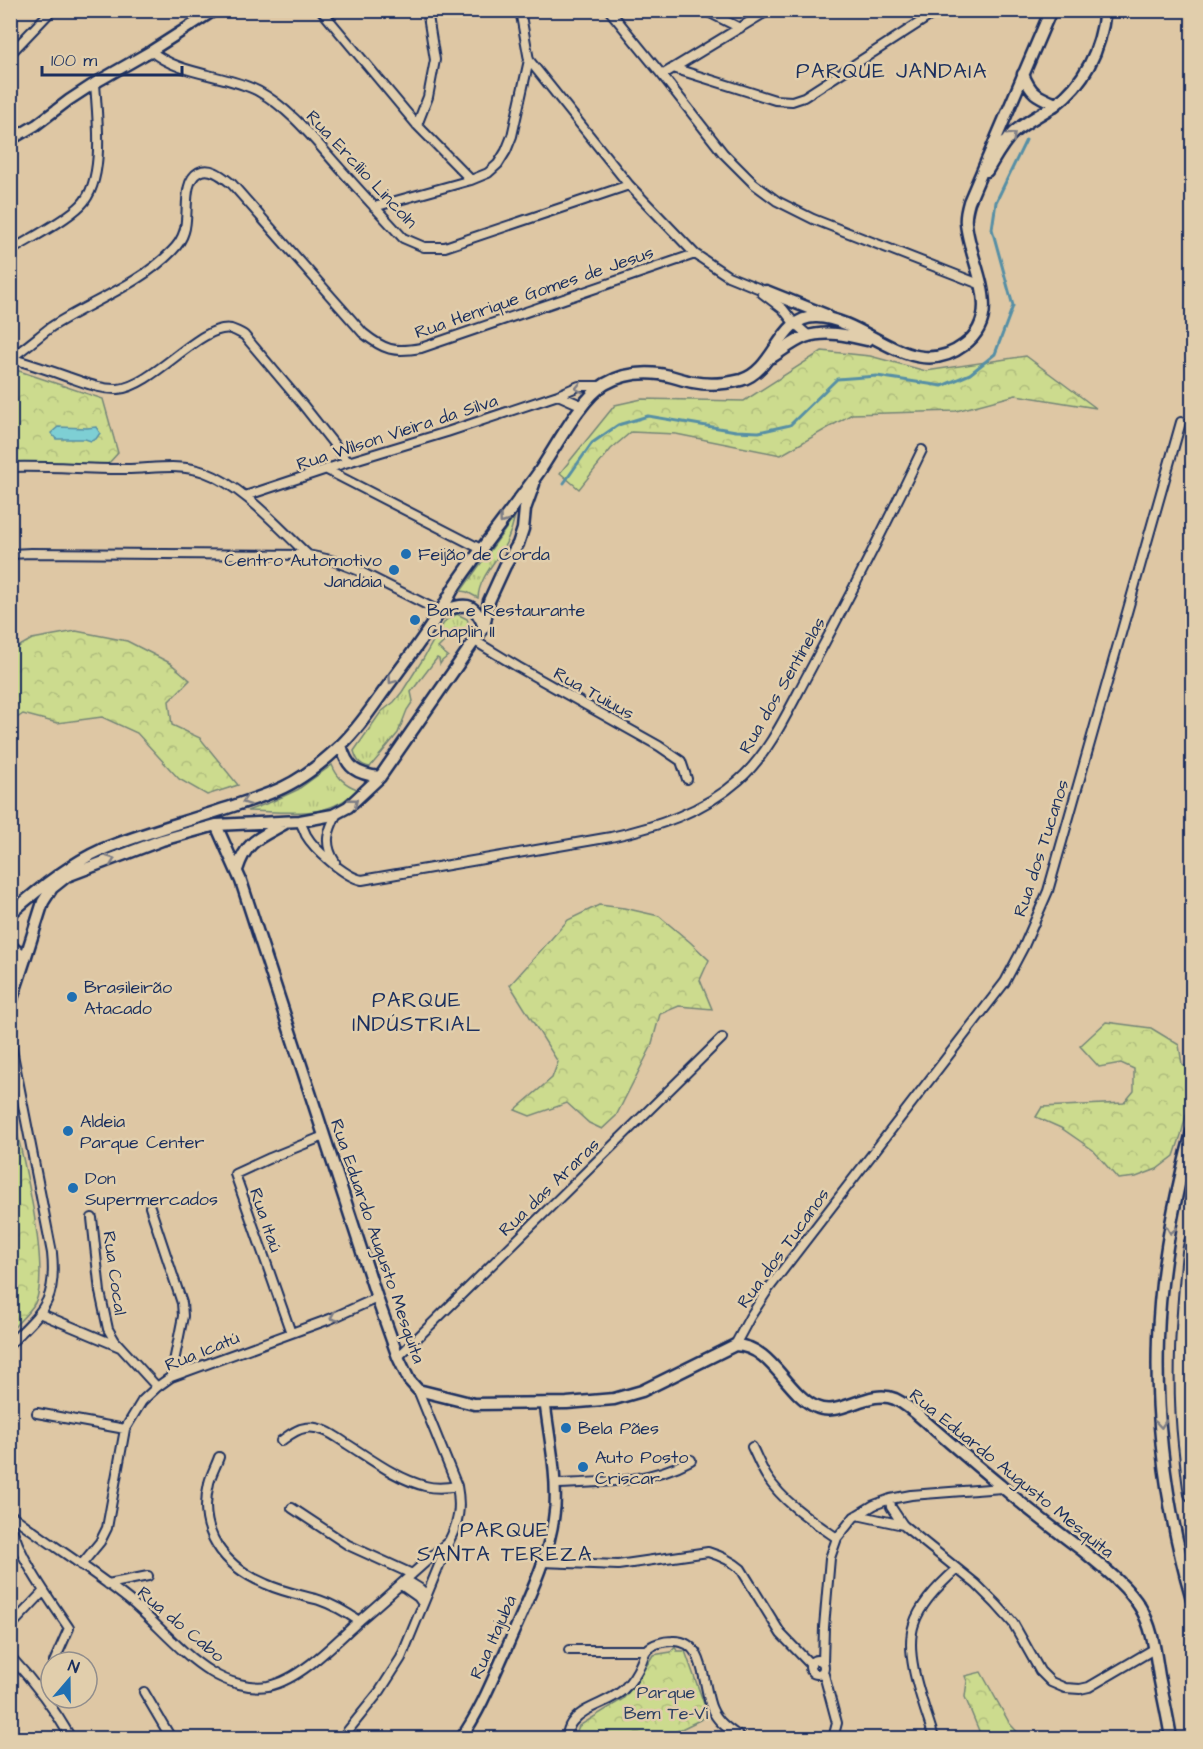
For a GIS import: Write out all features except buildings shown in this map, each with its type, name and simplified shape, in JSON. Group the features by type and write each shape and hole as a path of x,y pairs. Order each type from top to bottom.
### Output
{"highway":[{"path":"1192,1242 1182,1362 1183,1414 1192,1494"}],"main road":[{"path":"766,291 803,304 884,344 918,357 936,358 966,345 983,320 985,307 966,220 969,202 1051,10"},
{"path":"969,202 999,150 1014,132 1056,104 1075,87 1093,60 1103,28 1105,10"},
{"path":"1023,74 1035,96 1056,104"},
{"path":"10,914 64,872 98,851 280,789 313,770 341,745 352,734 441,612 455,586 481,549 538,473 582,406 600,386 618,377 640,374 661,374 711,384 747,379 757,373 769,359 794,323 810,316 832,318"},
{"path":"769,359 809,336 840,334 884,344"},
{"path":"10,1005 43,902 52,888 67,876 162,840 216,825 287,823 337,813 358,799 380,777 484,627 489,601 518,544 523,529 525,509 538,473"},
{"path":"441,612 460,605 471,607 479,615 484,627"},
{"path":"341,745 345,758 353,770 364,775 380,777"},
{"path":"237,870 242,855 250,844 287,823"},
{"name":"Rua Eduardo Augusto Mesquita","path":"216,825 237,870 398,1357 409,1380 418,1390 474,1404 567,1403 614,1399 642,1391 735,1345 744,1345 764,1356 785,1380 817,1408 832,1409 875,1397 885,1396 896,1400 913,1411 1002,1488 1105,1569 1127,1590 1149,1624 1169,1737"},
{"path":"10,945 25,959"},
{"path":"1192,1132 1171,1225 1158,1338 1160,1412 1168,1486 1192,1599"}],"street":[{"path":"10,54 52,10"},
{"path":"10,140 36,125 95,83 215,10"},
{"path":"321,10 417,125 471,180"},
{"path":"417,125 428,97 435,60 427,10"},
{"path":"374,207 471,180 488,173 498,164 512,136 529,60 520,10"},
{"path":"609,10 723,153 754,184 777,201 813,219 982,285"},
{"path":"704,10 740,28"},
{"path":"662,75 769,10"},
{"path":"674,68 775,100 792,101 804,97 939,10"},
{"name":"Rua Ercílio Lincoln","path":"151,51 158,58 175,65 219,77 255,90 272,100 299,123 403,238 424,247 446,247 629,185"},
{"path":"529,60 629,185 695,254 728,276 766,291 810,316"},
{"path":"10,251 73,212 88,196 94,182 96,161 98,116 95,83"},
{"name":"Rua Henrique Gomes de Jesus","path":"11,358 52,327 117,290 147,271 172,251 179,242 187,220 189,184 194,176 202,171 211,171 221,175 232,184 363,333 386,349 398,351 421,348 695,254"},
{"path":"751,285 783,309 809,336"},
{"path":"11,358 104,388 118,389 132,385 160,369 209,334 219,329 232,329 244,335 348,462"},
{"name":"Rua Wilson Vieira da Silva","path":"245,496 404,446 579,386 600,386"},
{"path":"558,395 582,406"},
{"name":"Rua dos Tucanos","path":"735,1345 769,1288 1005,982 1024,946 1048,891 1181,422"},
{"name":"Rua dos Sentinelas","path":"300,821 307,837 333,864 355,879 376,878 611,837 668,821 695,809 732,786 753,765 780,725 849,597 922,450"},
{"path":"10,467 184,468 202,471 245,496 308,555"},
{"path":"327,470 481,549"},
{"path":"10,554 308,555 332,560 357,570 441,612"},
{"name":"Rua Tuiuus","path":"475,641 518,668 659,746 681,761 687,779"},
{"path":"337,813 330,827 327,847 339,868"},
{"name":"Rua das Araras","path":"398,1357 722,1038"},
{"path":"10,1039 54,1272 51,1292 45,1307 10,1344"},
{"name":"Rua Itaú","path":"291,1333 235,1174 324,1136"},
{"path":"150,1207 182,1303 183,1316 171,1377"},
{"name":"Rua Cocal","path":"92,1218 96,1261 108,1329 121,1348 157,1387"},
{"name":"Rua Icatú","path":"81,1565 100,1542 107,1528 125,1429 142,1401 157,1387 171,1377 330,1319 377,1298"},
{"path":"39,1313 121,1348"},
{"path":"342,1738 373,1701 401,1658 456,1529 460,1501 457,1486 418,1390"},
{"name":"Rua Itajubá","path":"461,1738 470,1726 487,1690 543,1562 553,1522 555,1484 545,1403"},
{"path":"37,1413 125,1429"},
{"path":"281,1441 304,1428 315,1428 328,1432 390,1470 424,1486 442,1488 457,1486"},
{"path":"752,1447 775,1489 802,1513 837,1538"},
{"path":"219,1457 209,1481 206,1510 209,1528 221,1553 234,1565 265,1584 329,1604 359,1621"},
{"path":"555,1484 638,1479 676,1468 691,1460"},
{"path":"823,1667 824,1627 832,1547 845,1527 857,1515 890,1498 1002,1488"},
{"path":"890,1498 891,1507 903,1525 976,1584 1014,1623 1040,1671 1051,1682 1065,1688 1089,1687 1154,1649"},
{"path":"292,1508 427,1595"},
{"name":"Rua do Cabo","path":"10,1514 135,1605 212,1673 251,1687 269,1686 316,1659 449,1542"},
{"path":"857,1515 903,1525"},
{"path":"10,1521 15,1537 44,1592 69,1628 59,1650"},
{"path":"543,1562 618,1565 708,1552 733,1562 741,1569 781,1634 811,1665 816,1660 821,1661 837,1723 833,1738"},
{"path":"934,1738 913,1667 910,1645 914,1623 925,1604 942,1582 957,1569"},
{"path":"108,1584 148,1576"},
{"path":"406,1580 423,1604"},
{"path":"10,1627 44,1592"},
{"path":"569,1650 647,1650 664,1641 677,1640 692,1647 701,1659 706,1691 712,1710 722,1724 741,1738"},
{"path":"566,1738 573,1720 621,1692 629,1684 647,1650"},
{"path":"10,1656 37,1685 71,1738"},
{"path":"144,1692 171,1738"}],"green space":[{"path":"822,351 870,356 926,371 1026,356 1096,408 1016,395 956,411 852,414 781,455 676,434 631,432 611,449 579,489 560,473 615,405 642,399 744,401"},
{"path":"10,368 103,399 118,453 108,464 11,463"},
{"path":"515,516 506,543 489,569 479,590 478,598 461,591"},
{"path":"457,614 467,619 470,626 466,637 455,628 448,636 440,629 446,620"},
{"path":"76,631 127,641 170,663 190,680 169,701 172,725 200,738 238,785 207,795 179,779 137,733 102,717 57,723 23,714 11,722 11,651 32,639"},
{"path":"436,636 446,640 438,648 448,656 440,664 437,658 411,692 413,701 398,733 370,767 361,764 354,751 381,712 402,692"},
{"path":"332,765 342,780 357,789 334,806 306,812 247,811 297,790"},
{"path":"599,905 659,916 690,942 709,960 700,980 712,1009 679,1006 660,1014 651,1047 616,1116 602,1129 589,1123 567,1103 530,1116 515,1110 552,1078 558,1062 510,985 568,920"},
{"path":"1106,1022 1151,1028 1179,1045 1182,1064 1192,1070 1191,1096 1174,1156 1157,1169 1136,1177 1118,1179 1093,1150 1061,1128 1036,1117 1042,1107 1124,1103 1134,1091 1134,1069 1121,1063 1099,1067 1080,1046"},
{"path":"10,1105 33,1206 40,1263 39,1287 35,1303 11,1331"},
{"name":"Parque Bem Te-Vi","path":"675,1647 677,1651 685,1651 707,1712 706,1717 669,1735 672,1738 574,1738 579,1726 623,1699 653,1655 671,1652"},
{"path":"981,1672 1010,1724 1023,1738 982,1738 965,1697 967,1681 965,1676"}],"water":[{"path":"58,427 96,427 100,433 96,439 91,441 56,439 51,433"}],"waterway":[{"path":"564,483 592,443 618,425 648,416 736,431 759,432 790,425 837,379 877,376 942,386 970,374 995,354 1013,306 992,229 996,202 1026,140"}],"place":[{"name":"Feijão de Corda","path":"406,554"},
{"name":"Centro Automotivo Jandaia","path":"394,570"},
{"name":"Bar e Restaurante Chaplin II","path":"415,620"},
{"name":"Brasileirão Atacado","path":"72,997"},
{"name":"Aldeia Parque Center","path":"68,1131"},
{"name":"Don Supermercados","path":"73,1188"},
{"name":"Bela Pães","path":"566,1428"},
{"name":"Auto Posto Criscar","path":"583,1467"}],"district":[{"name":"PARQUE JANDAIA","path":"892,71"},
{"name":"PARQUE INDÚSTRIAL","path":"417,1012"},
{"name":"PARQUE SANTA TEREZA","path":"505,1542"}]}
